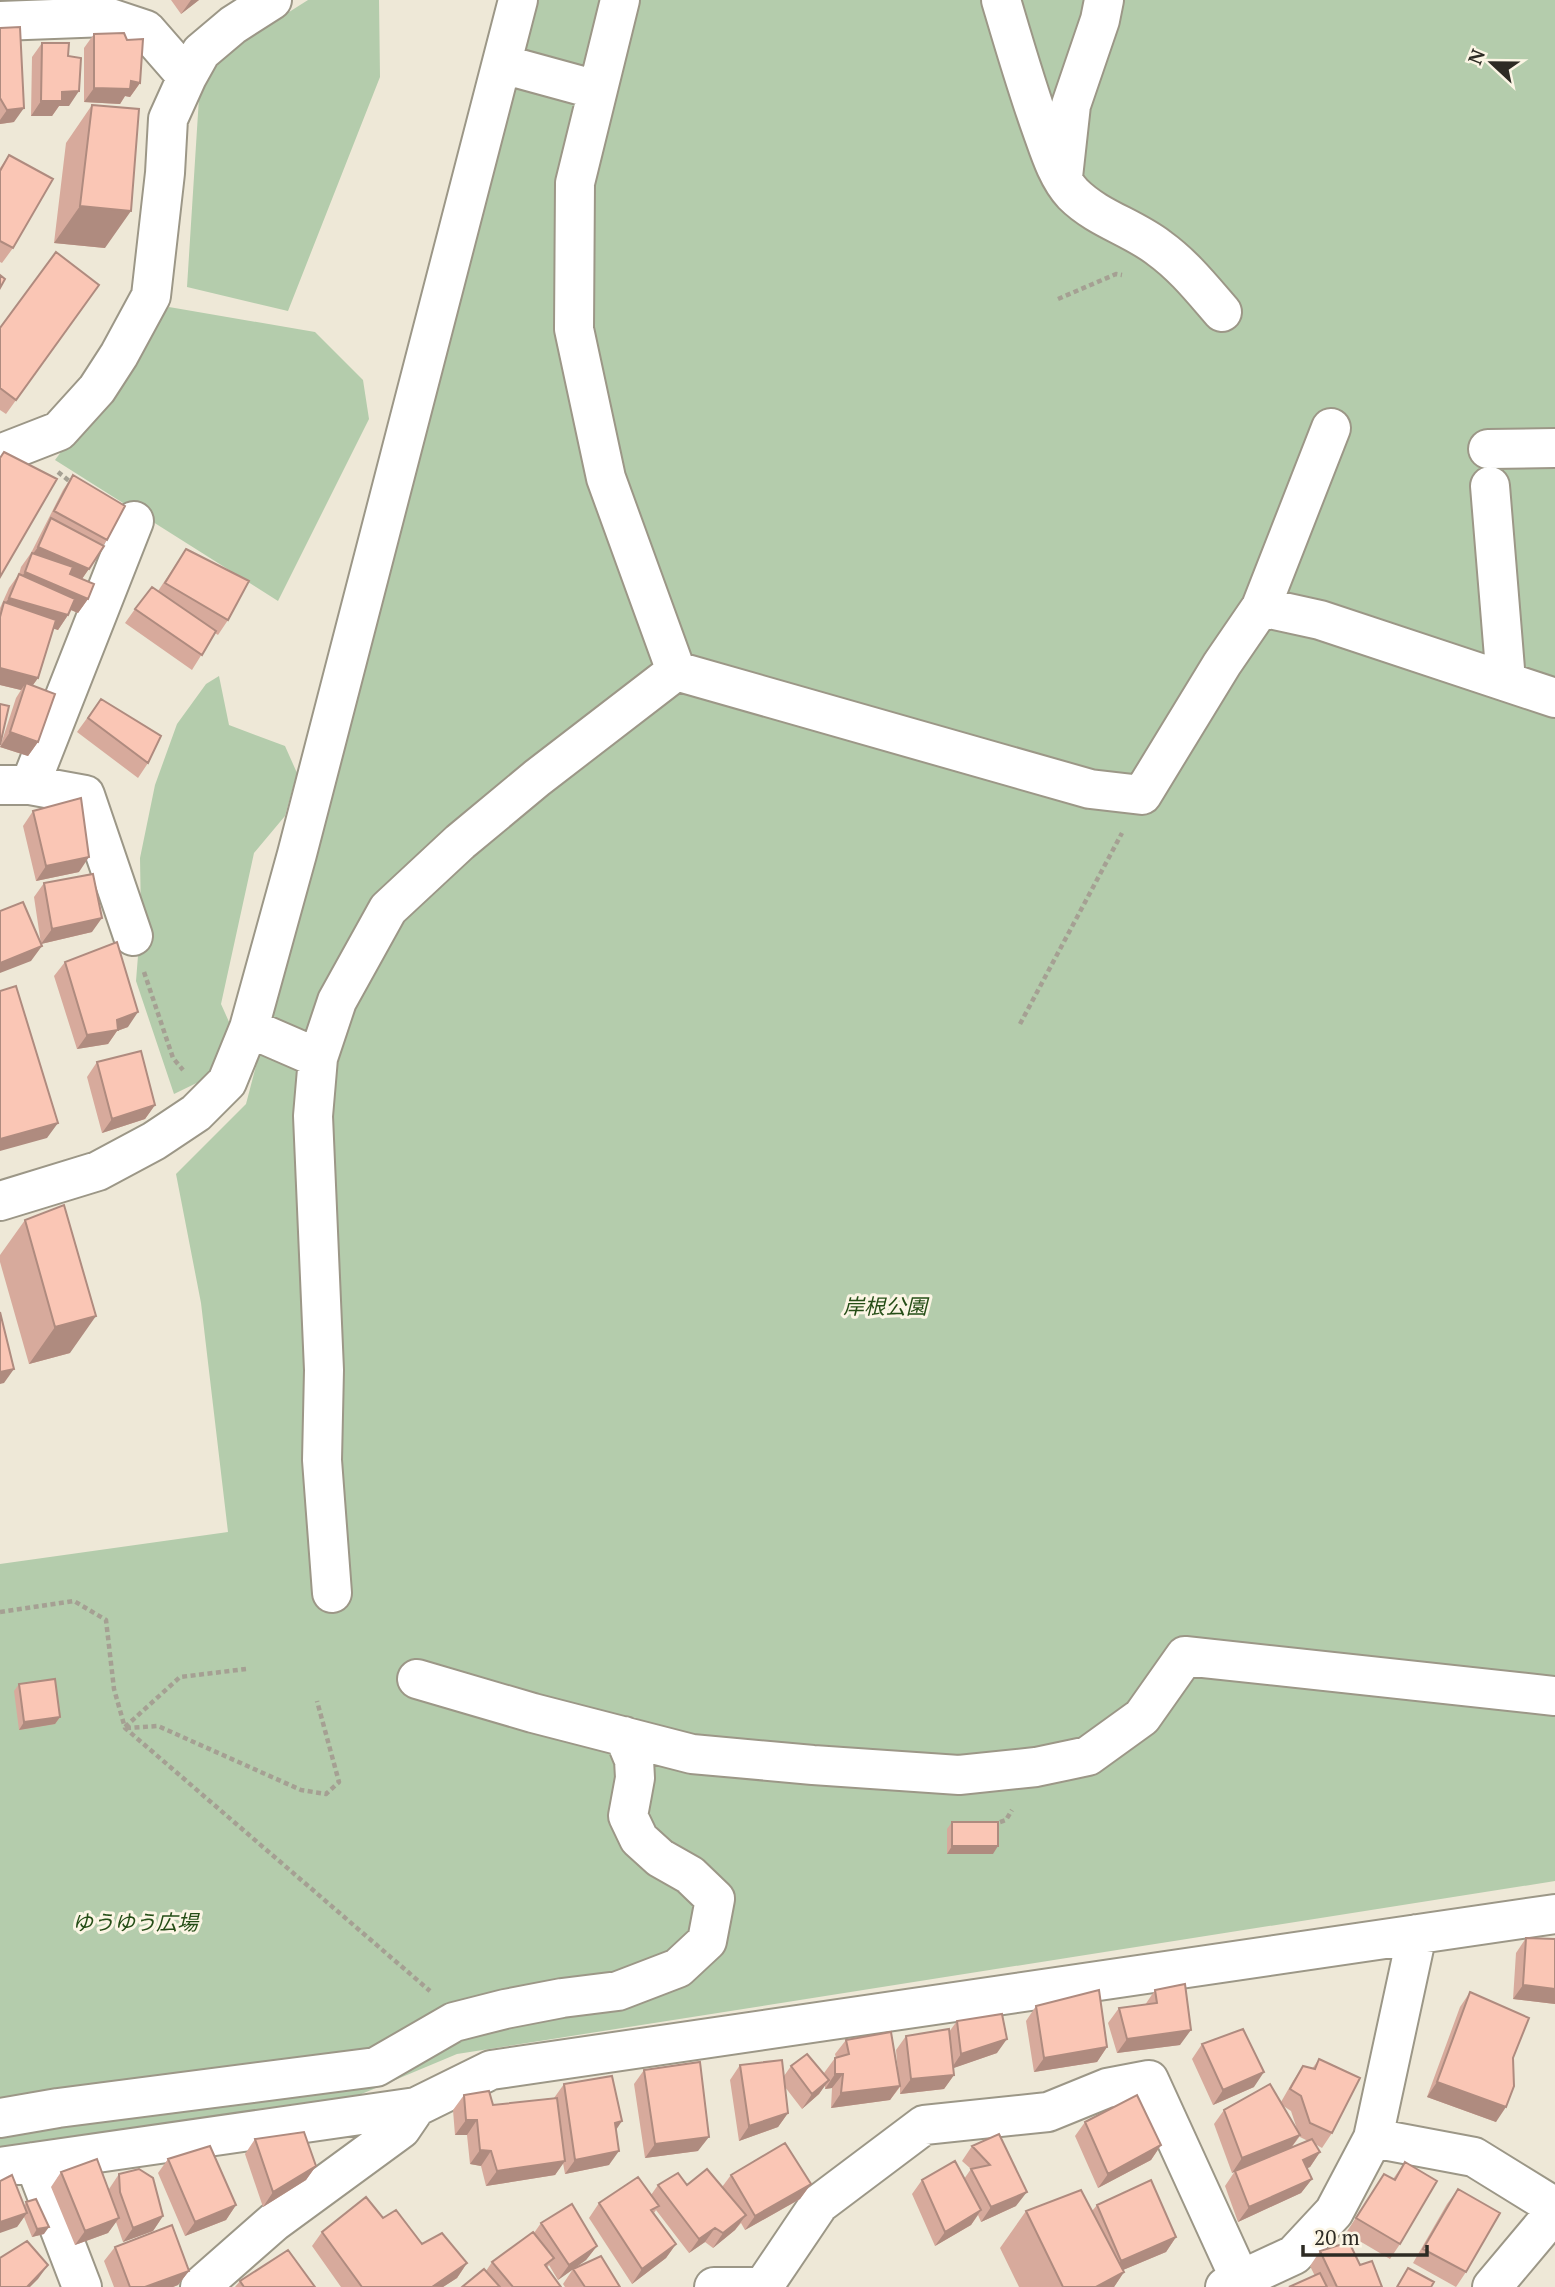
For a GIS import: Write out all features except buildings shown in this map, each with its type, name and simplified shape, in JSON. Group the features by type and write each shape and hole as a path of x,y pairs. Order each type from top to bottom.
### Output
{"street":[{"path":"0,454 59,432 96,389 151,296 165,173 168,119 201,52 233,25 272,0"},
{"path":"0,1201 98,1171 155,1142 196,1113 227,1082 249,1028 300,841 518,0"},
{"path":"620,0 575,183 574,329 606,478 676,671"},
{"path":"1001,0 1028,94 1048,149 1072,193 1091,209 1157,246 1185,269 1222,312"},
{"path":"1063,180 1071,105 1100,20 1104,0"},
{"path":"0,21 107,17 146,30 187,78"},
{"path":"502,64 597,90"},
{"path":"676,671 1090,789 1142,795 1261,607 1331,428"},
{"path":"1506,681 1489,468 1555,448"},
{"path":"133,936 85,795 15,785 134,522"},
{"path":"1261,607 1320,620 1555,698"},
{"path":"332,1593 322,1460 324,1370 313,1116 318,1058 337,1001 388,908 460,842 537,778 676,671"},
{"path":"249,1028 318,1058"},
{"path":"416,1679 692,1754 959,1775 1036,1767 1088,1756 1142,1717 1185,1656 1555,1696"},
{"path":"0,2118 58,2108 376,2067 454,2022 562,1998 618,1991 678,1968 707,1941 715,1899 690,1875 660,1858 639,1839 628,1816 635,1778 635,1760 624,1736"},
{"path":"82,2287 17,2164 416,2107 491,2070 1555,1914"},
{"path":"763,2287 819,2204 924,2125 1048,2112 1107,2088 1149,2080 1233,2283 1294,2255 1334,2212 1373,2137 1417,1934"},
{"path":"454,2022 491,2070"},
{"path":"200,2287 274,2222 401,2129 416,2107"},
{"path":"1373,2137 1474,2157 1555,2209 1492,2287"},
{"path":"714,2287 754,2287"}],"path":[{"path":"1058,299 1116,274 1129,275"},
{"path":"37,441 62,477 82,490"},
{"path":"1020,1024 1142,795"},
{"path":"133,936 173,1058 209,1100"},
{"path":"0,1612 74,1601 106,1620 114,1689 125,1728 437,1997 454,2022"},
{"path":"125,1728 180,1677 246,1669"},
{"path":"125,1728 158,1726 301,1790 326,1794 339,1782 317,1701"}],"green space":[{"path":"308,0 379,0 380,77 288,311 187,287 200,82 231,49"},
{"name":"岸根公園","path":"539,0 1555,0 1555,1881 457,2054 340,2103 0,2153 0,1564 228,1532 201,1303 176,1174 246,1104 516,71"},
{"path":"169,307 315,332 363,380 369,419 278,601 55,460"},
{"path":"219,676 229,725 285,746 297,773 285,816 254,853 221,1004 234,1033 213,1075 174,1094 136,981 141,918 140,858 155,785 177,724 206,684"}],"park label":[{"name":"ゆうゆう広場","path":"135,1922"}]}
